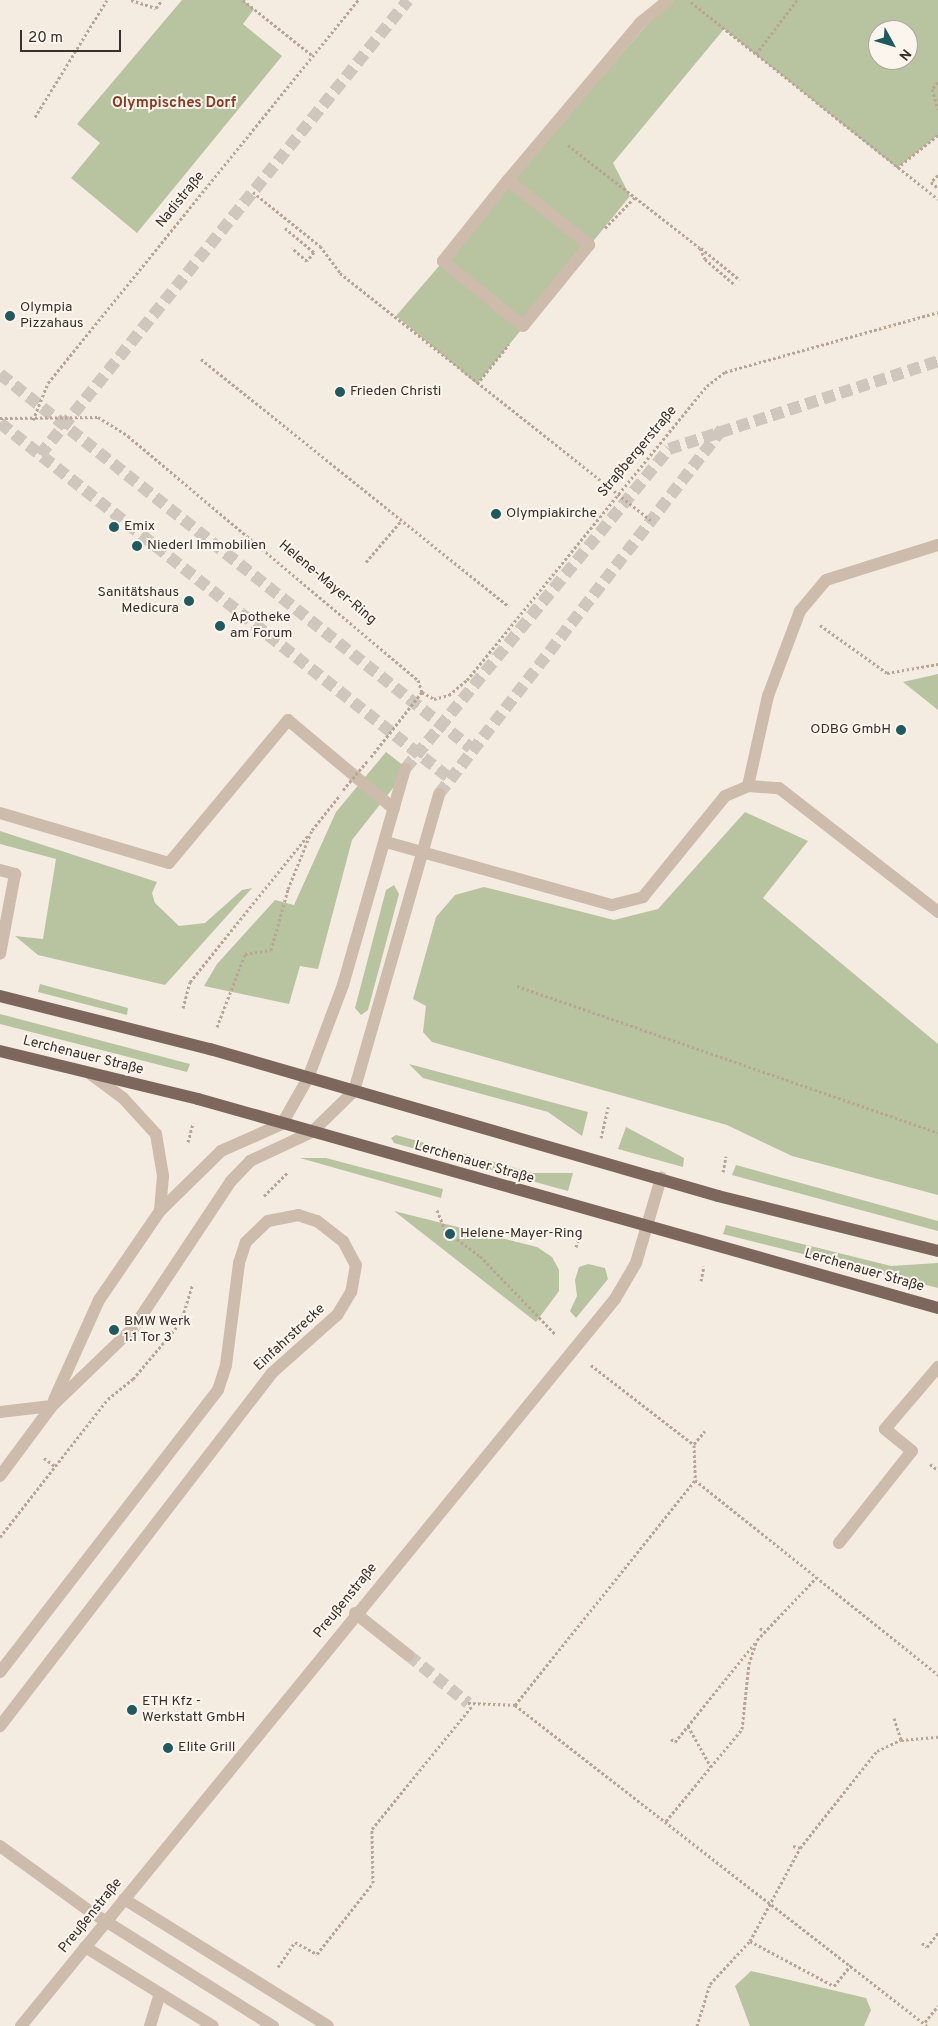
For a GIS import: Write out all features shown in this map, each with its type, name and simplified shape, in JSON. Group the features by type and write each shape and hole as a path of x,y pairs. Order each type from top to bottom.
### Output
{"main road":[{"path":"0,996 308,1078 660,1178 938,1251"},
{"name":"Lerchenauer Straße","path":"0,1051 312,1132 938,1308"}],"street":[{"path":"508,180 589,245 523,326 443,261 508,180 640,23 668,0"},
{"path":"748,786 768,696 800,611 826,580 938,544"},
{"path":"0,813 168,863 288,720 394,809"},
{"path":"52,1406 99,1300 160,1211 220,1151 282,1124 308,1078 343,985 386,842 405,769"},
{"path":"386,842 612,906 643,897 726,796 748,786 779,788 811,809 938,912"},
{"path":"0,1476 52,1406 134,1327 231,1181 250,1160 312,1132 354,1091 424,852 438,794"},
{"path":"0,870 14,874 3,918 0,954"},
{"path":"89,1074 123,1098 156,1134 163,1176 160,1211"},
{"name":"Preußenstraße","path":"21,2026 355,1613 573,1351 632,1271 660,1178"},
{"name":"Einfahrstrecke","path":"0,1672 218,1390 226,1365 239,1263 246,1242 268,1221 298,1215 317,1221 343,1241 356,1265 351,1292 337,1315 272,1373 0,1726"},
{"path":"839,1543 912,1451 885,1430 938,1367"},
{"path":"0,1412 52,1406"},
{"path":"355,1613 408,1655"},
{"path":"0,1846 91,1912 273,2026"},
{"path":"124,1899 328,2026"},
{"path":"85,1947 213,2026"},
{"path":"150,2026 160,1993"}],"path":[{"path":"34,118 107,0"},
{"path":"131,0 156,8 162,0"},
{"path":"243,0 313,56"},
{"name":"Nadistraße","path":"32,420 48,383 358,0"},
{"path":"688,0 938,199"},
{"path":"756,54 797,0"},
{"path":"938,82 932,89 938,109"},
{"path":"550,131 636,196 740,280"},
{"path":"898,168 938,135"},
{"path":"938,175 931,182 938,188"},
{"path":"253,192 320,246 340,273 477,384 651,520"},
{"path":"589,245 636,196"},
{"path":"285,228 314,252 307,261 292,248"},
{"path":"700,248 705,259 735,285"},
{"name":"Straßbergerstraße","path":"422,692 434,699 449,695 466,680 707,386 725,372 938,312"},
{"path":"477,384 523,326"},
{"path":"201,359 509,607"},
{"name":"Helene-Mayer-Ring","path":"0,418 32,420 98,417 128,436 418,680 422,692"},
{"path":"366,562 401,521"},
{"path":"800,611 887,673 938,664"},
{"path":"183,1008 190,982 422,692"},
{"path":"223,1006 245,954 271,950 288,889 312,830"},
{"path":"517,986 938,1133"},
{"path":"260,1200 288,1171"},
{"path":"437,1210 445,1230 480,1256 573,1351 694,1444"},
{"path":"0,1537 108,1400 133,1379 181,1322 195,1277"},
{"path":"515,1705 695,1480 694,1444 704,1431"},
{"path":"695,1480 938,1675"},
{"path":"671,1739 676,1742 764,1631 817,1577"},
{"path":"760,1628 764,1631"},
{"path":"666,1821 742,1729 749,1664 757,1640"},
{"path":"468,1703 472,1706 515,1705 926,2024 938,2006"},
{"path":"264,1986 295,1942 317,1954 373,1883 372,1829 472,1706"},
{"path":"894,1718 901,1740"},
{"path":"688,1726 711,1766"},
{"path":"697,2026 710,1984 750,1942 800,1848 877,1751 901,1740 938,1737"},
{"path":"793,1846 800,1848"},
{"path":"922,1943 927,1947 938,1933"},
{"path":"750,1942 834,1986 851,1965"}],"green space":[{"path":"182,0 243,0 254,9 243,24 282,56 137,233 71,178 100,143 77,124"},
{"path":"668,0 938,0 938,135 897,168 724,29 613,163 630,196 477,384 396,316"},
{"path":"938,674 938,710 903,682"},
{"path":"386,752 408,769 352,840 318,969 300,966 289,1004 204,986 217,964 275,900 294,905 336,812"},
{"path":"745,812 808,841 763,898 938,1044 938,1195 792,1156 727,1125 432,1042 423,1032 426,1006 413,999 436,917 455,895 484,887 614,920 658,909"},
{"path":"0,831 157,882 152,893 155,903 179,926 205,923 242,890 252,888 165,985 38,955 15,936 43,939 56,859 0,844"},
{"path":"394,885 399,894 368,1010 361,1015 355,1008 386,890"},
{"path":"40,984 128,1008 127,1015 38,992"},
{"path":"0,1014 190,1064 187,1072 0,1024"},
{"path":"409,1064 588,1112 582,1136 548,1112 423,1078"},
{"path":"626,1127 684,1158 683,1167 618,1149"},
{"path":"396,1135 533,1173 573,1173 568,1191 394,1143 391,1138"},
{"path":"300,1158 326,1158 443,1189 441,1198"},
{"path":"736,1165 938,1221 938,1231 732,1175"},
{"path":"394,1211 537,1247 552,1257 559,1270 559,1291 536,1322"},
{"path":"726,1225 891,1266 938,1263 938,1288 723,1234"},
{"path":"588,1264 605,1268 608,1279 576,1318 570,1311 577,1296 575,1280 579,1267"},
{"path":"751,1971 866,1998 871,2010 864,2026 750,2026 735,1986"}],"tunnel":[{"path":"40,455 408,0"},
{"path":"405,769 669,449 938,361"},
{"path":"0,374 471,748"},
{"path":"0,423 448,777"},
{"path":"439,794 722,429"},
{"path":"408,1655 468,1703"}],"place":[{"name":"Olympia Pizzahaus","path":"10,316"},
{"name":"Frieden Christi","path":"340,392"},
{"name":"Olympiakirche","path":"496,514"},
{"name":"Emix","path":"114,527"},
{"name":"Niederl Immobilien","path":"137,546"},
{"name":"Sanitätshaus Medicura","path":"189,601"},
{"name":"Apotheke am Forum","path":"220,626"},
{"name":"ODBG GmbH","path":"901,730"},
{"name":"Helene-Mayer-Ring","path":"450,1234"},
{"name":"BMW Werk 1.1 Tor 3","path":"114,1330"},
{"name":"ETH Kfz - Werkstatt GmbH","path":"132,1710"},
{"name":"Elite Grill","path":"168,1748"}],"district":[{"name":"Olympisches Dorf","path":"174,104"}]}
